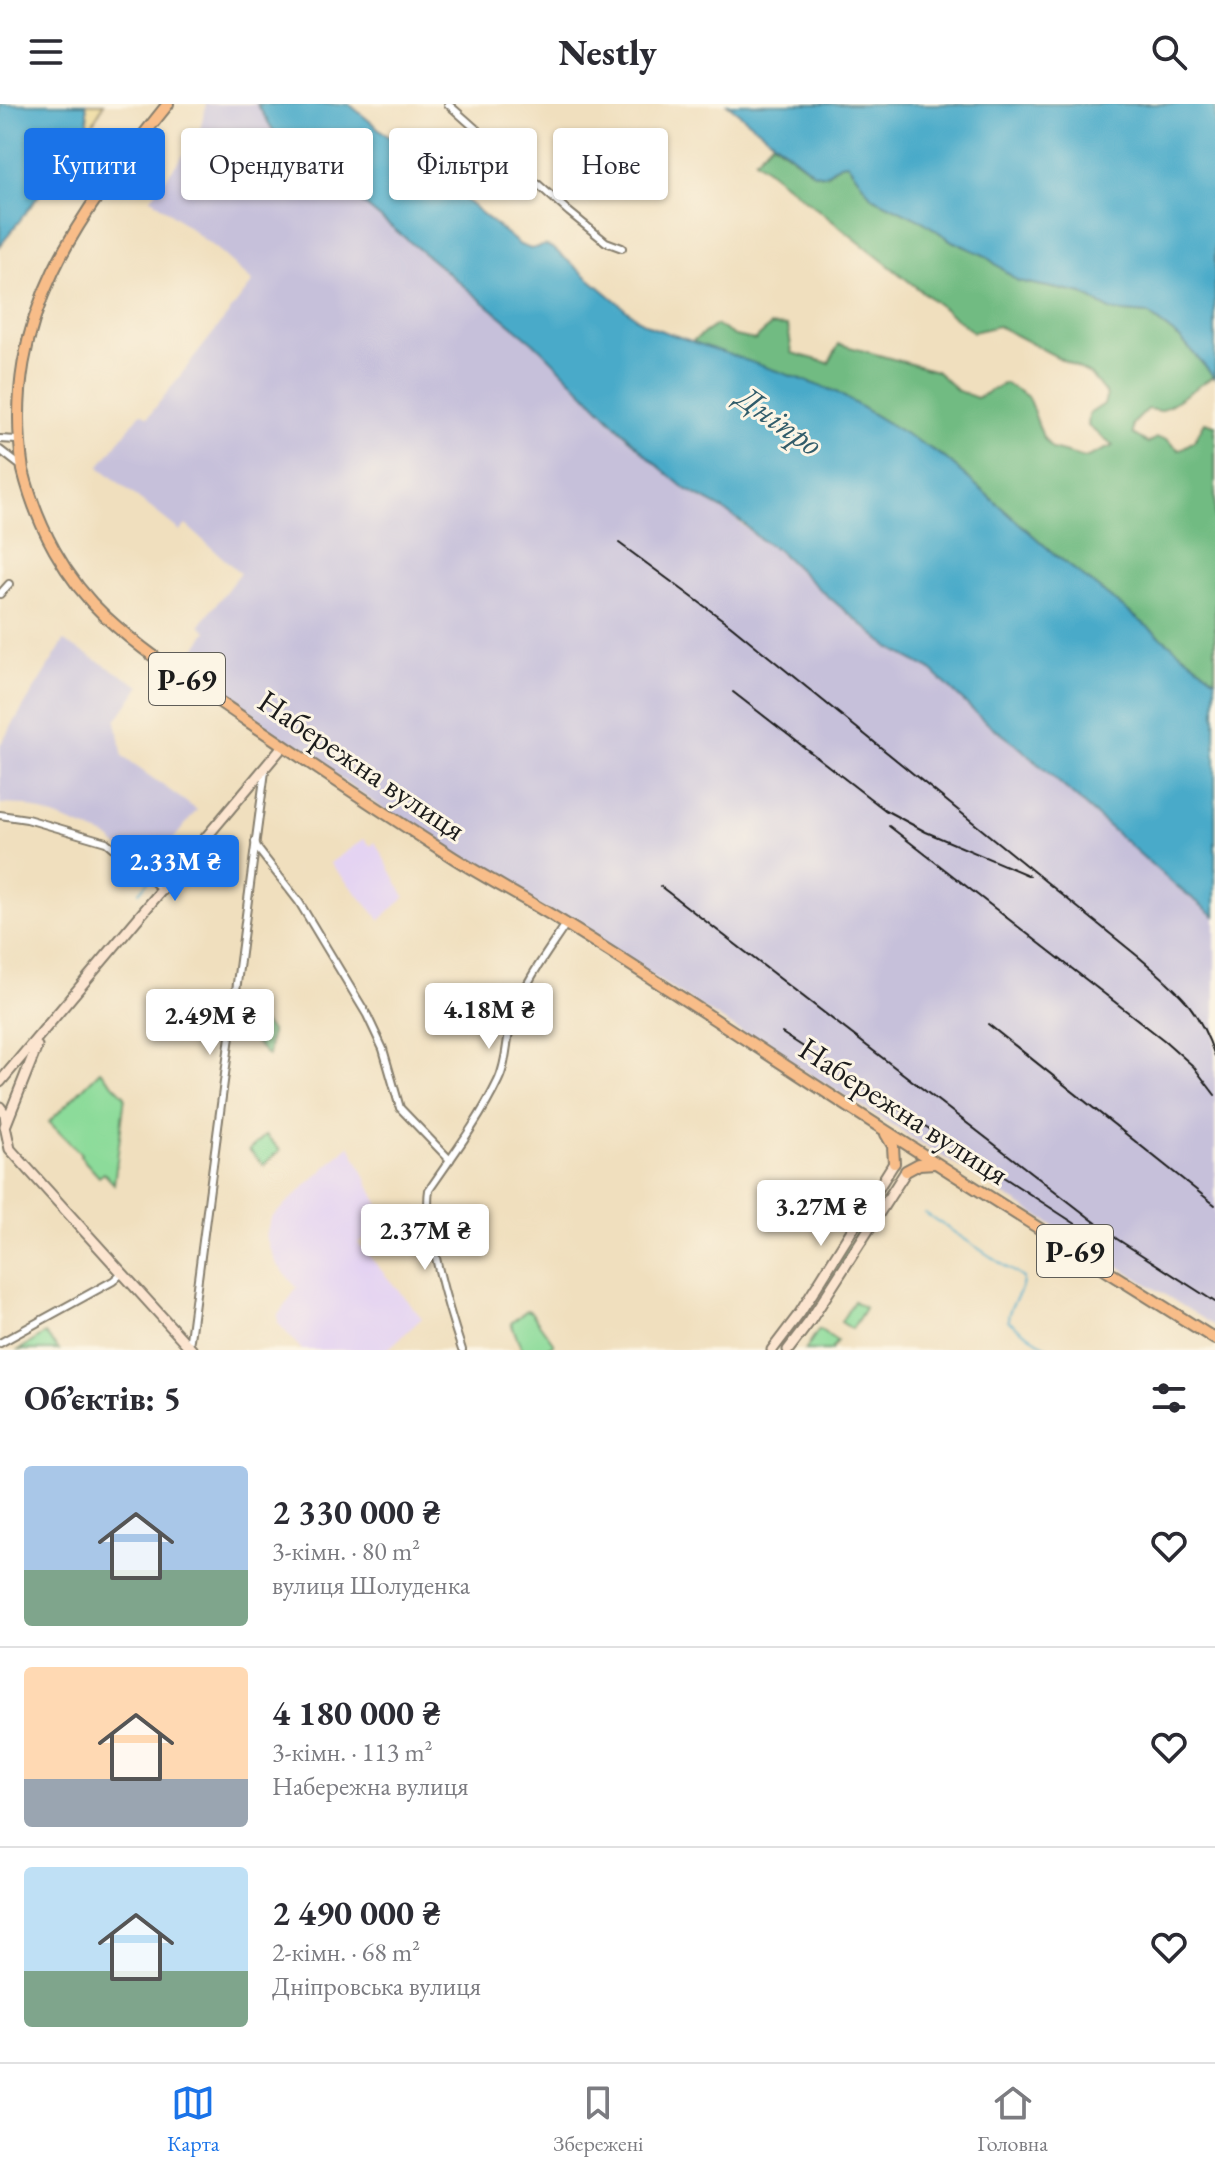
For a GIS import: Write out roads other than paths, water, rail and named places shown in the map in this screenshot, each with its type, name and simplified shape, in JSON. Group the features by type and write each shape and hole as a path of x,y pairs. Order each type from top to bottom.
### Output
{"main road":[{"name":"Р-69","path":"17,440 14,405 18,358 26,319 37,290 73,227 168,104"},
{"name":"Набережна вулиця","path":"17,440 38,514 52,545 90,600 159,660 457,860 566,924 935,1163 1215,1339"},
{"path":"882,1129 893,1146 894,1163"},
{"path":"894,1163 911,1147"},
{"path":"906,1171 911,1147"},
{"path":"906,1171 919,1164 935,1163"}],"street":[{"path":"448,104 569,212 606,242 622,248"},
{"path":"0,439 17,440"},
{"path":"0,450 23,467"},
{"path":"0,594 9,584"},
{"path":"0,1082 283,746"},
{"path":"190,1348 265,771"},
{"path":"0,815 27,819 106,842 164,891"},
{"path":"254,839 258,849 299,902 367,1015 383,1049 400,1108 450,1160"},
{"path":"462,1350 442,1277 427,1203 429,1190 500,1077 506,1037 514,1012 534,972 566,924"},
{"path":"3,1127 40,1038"},
{"path":"0,1107 5,1114 5,1148 190,1348"},
{"path":"772,1350 800,1313 894,1163"},
{"path":"788,1350 810,1321 906,1171"},
{"path":"871,1200 883,1207"},
{"path":"0,1343 113,1281 122,1273"}],"water":[{"path":"0,104 86,104 89,128 24,128 24,200 35,200 0,246"},
{"name":"Дніпро","path":"257,104 349,104 389,137 389,200 465,200 520,245 531,249 546,245 554,249 651,327 834,391 944,457 1053,553 1215,679 1215,916 1169,880 1017,745 982,719 930,669 890,648 778,550 721,508 684,488 648,457 541,349 359,200 373,200 373,128 272,128"},
{"path":"727,104 1215,104 1215,378 1181,339 1148,314 1112,311 1083,294 1018,281 984,255 872,197 847,163 840,164 825,175 814,173"}],"waterway":[{"path":"139,892 180,843"},
{"path":"925,1213 1023,1278 1008,1321 1051,1350"}],"railway":[{"path":"619,543 730,625 1140,958 1186,1001 1201,1024 1215,1056"},
{"path":"733,692 885,810 926,832 1030,876"},
{"path":"889,826 1165,1041 1193,1066 1215,1095"},
{"path":"660,886 1117,1239 1215,1302"},
{"path":"988,1024 1215,1205"},
{"path":"782,1033 1111,1247"}]}
